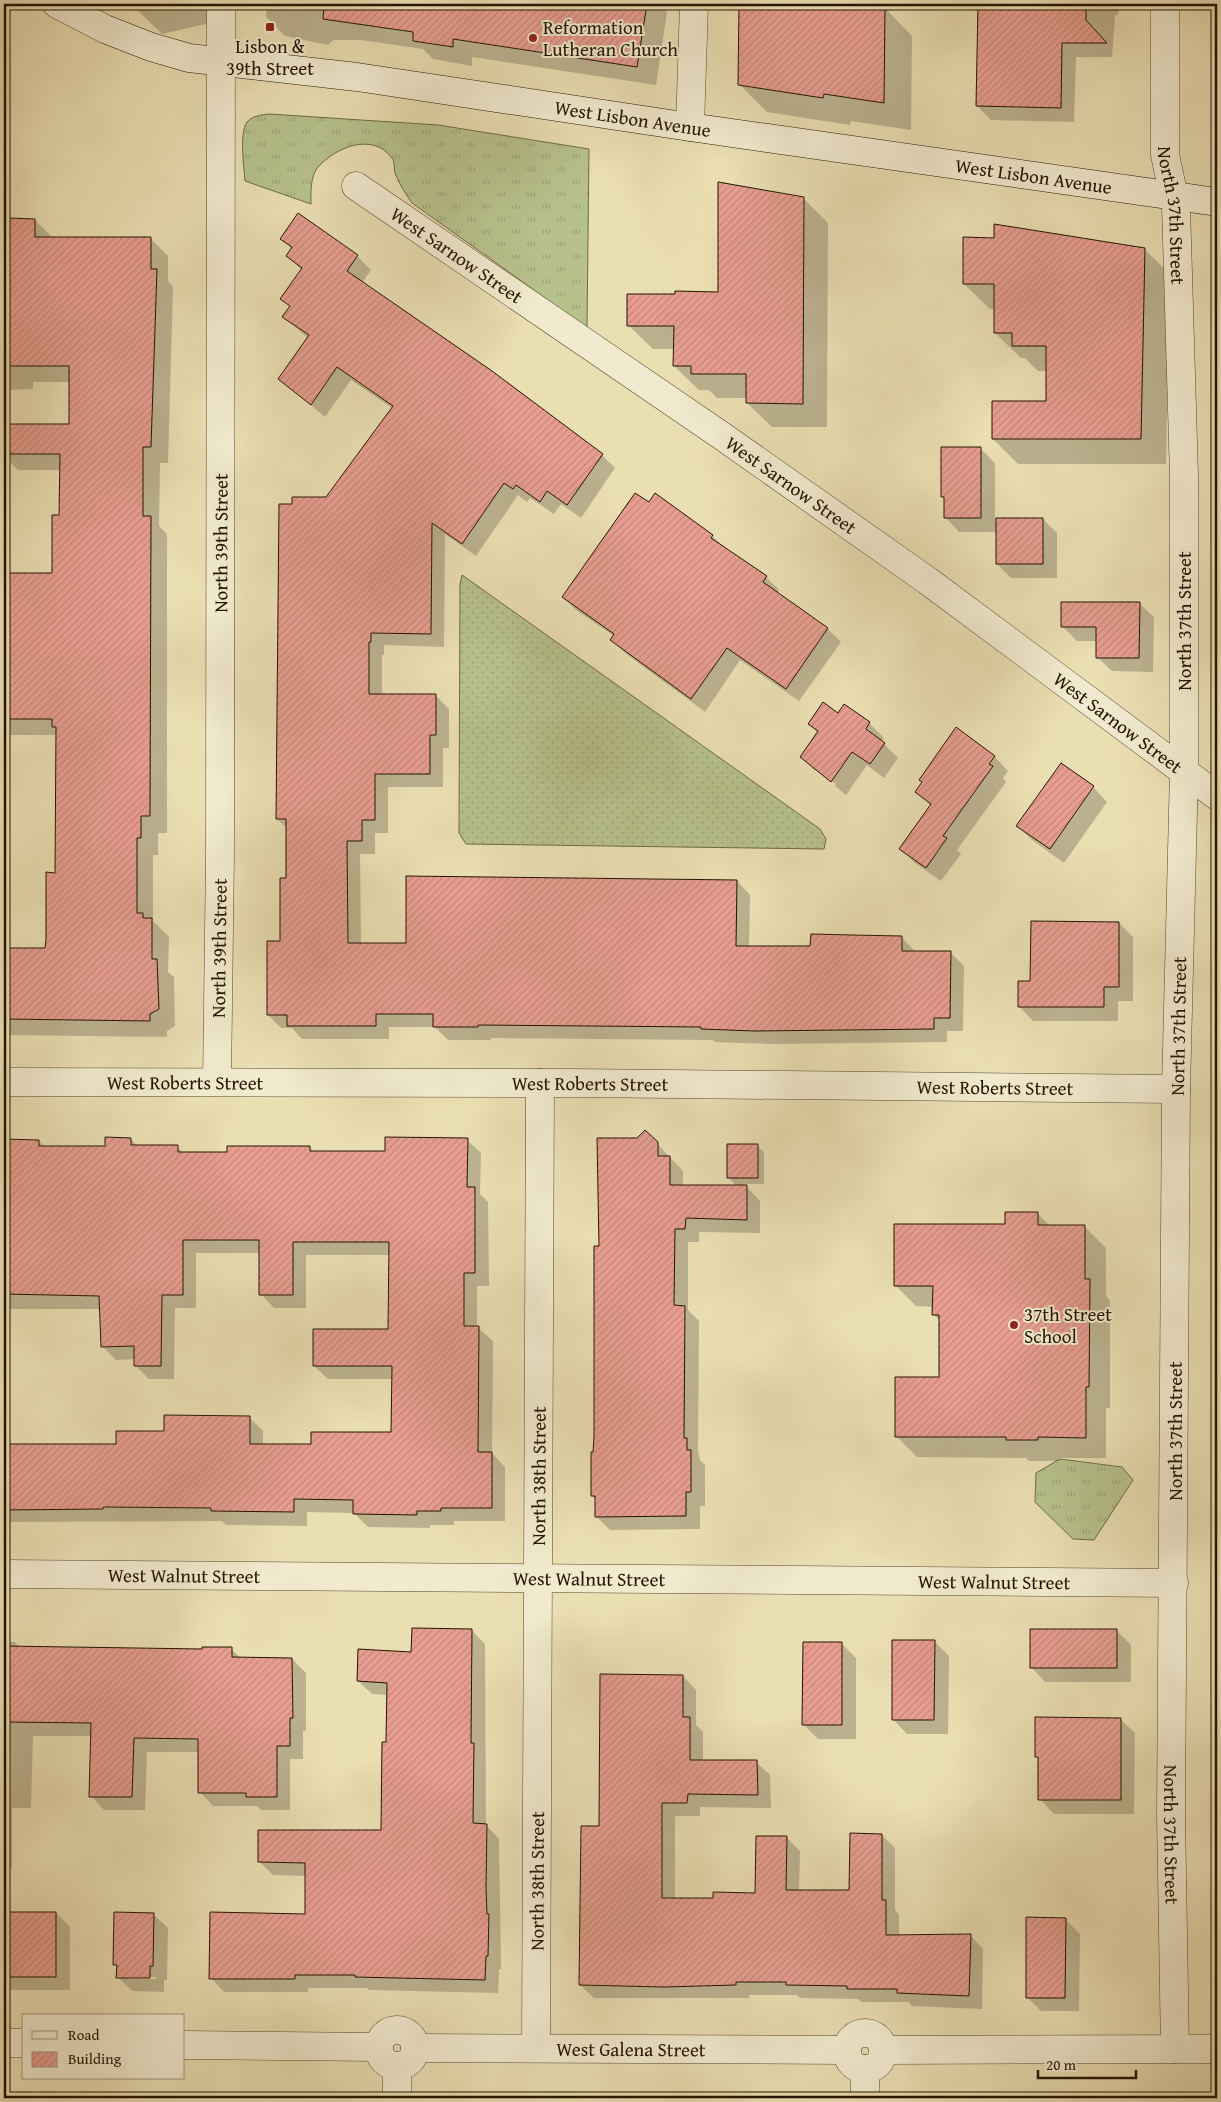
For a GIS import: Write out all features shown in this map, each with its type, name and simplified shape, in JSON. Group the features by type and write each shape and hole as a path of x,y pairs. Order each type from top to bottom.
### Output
{"street":[{"name":"West Lisbon Avenue","path":"57,4 105,29 151,47 189,58 357,76 690,128 1217,202"},
{"name":"North 39th Street","path":"216,1082 220,855 221,4"},
{"path":"690,128 694,4"},
{"name":"North 37th Street","path":"1165,4 1165,154 1176,206 1184,476 1184,772 1176,1089 1172,1816 1175,2049"},
{"name":"West Sarnow Street","path":"356,186 715,431 906,565 1217,796"},
{"name":"West Roberts Street","path":"4,1082 540,1083 1176,1089"},
{"name":"North 38th Street","path":"536,2047 540,1083"},
{"name":"West Walnut Street","path":"4,1574 1174,1583"},
{"path":"4,2043 22,2043"},
{"path":"185,2045 379,2047 387,2064 406,2057"},
{"name":"West Galena Street","path":"406,2057 536,2047 866,2056 1217,2049"},
{"path":"865,2098 866,2056"},
{"path":"397,2098 406,2057"}],"green space":[{"path":"269,114 438,125 589,149 587,328 412,203 395,173 394,161 384,150 375,146 365,144 344,149 334,154 318,167 315,171 312,185 311,204 245,181 243,134 245,127 251,118"},
{"path":"462,575 820,829 826,839 824,849 466,844 459,833 460,584"},
{"path":"1060,1459 1122,1467 1133,1480 1094,1540 1073,1539 1035,1502 1036,1473"}],"building":[{"path":"324,4 647,4 637,67 453,39 453,47 413,41 413,32 323,19"},
{"path":"739,4 885,7 884,103 824,94 823,98 738,85"},
{"path":"978,4 1086,4 1086,20 1107,43 1062,43 1061,108 976,106"},
{"path":"718,182 804,197 803,404 746,403 746,374 691,374 691,366 673,366 674,326 627,326 627,294 675,294 675,291 718,292"},
{"path":"298,213 358,255 347,271 492,371 603,454 567,505 547,491 540,502 516,485 513,489 504,483 462,544 432,523 431,634 371,633 371,642 369,642 369,694 436,694 436,735 430,735 430,774 375,774 375,820 362,820 362,841 347,841 348,943 406,943 406,876 737,880 736,946 810,946 811,934 902,936 902,951 951,951 950,1018 934,1018 934,1029 754,1031 701,1029 701,1027 478,1025 478,1027 433,1027 433,1014 376,1014 376,1026 287,1026 287,1015 267,1015 267,941 280,941 280,878 286,878 286,819 276,819 279,504 292,504 292,497 326,497 393,406 337,367 311,405 278,379 309,335 282,317 290,306 280,299 302,268 286,256 292,247 280,239"},
{"path":"9,218 35,219 35,237 151,237 151,269 157,269 151,447 143,447 143,516 151,516 150,816 141,816 141,838 137,838 137,913 143,913 143,918 152,918 152,959 157,959 159,1009 150,1014 150,1021 4,1019 4,957 8,957 8,948 45,948 46,872 55,873 56,727 52,727 52,719 4,719 4,573 52,573 52,515 59,515 60,454 4,454 4,424 69,424 69,366 4,366 4,237 8,237"},
{"path":"994,224 1145,248 1141,439 992,439 992,401 1046,401 1046,346 1012,346 1012,333 994,333 994,284 963,284 963,237 994,238"},
{"path":"941,447 981,447 981,518 944,518 944,497 941,497"},
{"path":"635,493 649,502 655,493 713,535 711,538 767,576 763,582 828,628 786,689 727,648 691,699 610,640 614,634 562,597"},
{"path":"996,518 1043,518 1043,564 996,564"},
{"path":"1061,602 1140,602 1139,658 1096,658 1096,627 1061,627"},
{"path":"823,702 838,713 844,704 870,722 866,729 885,743 870,764 852,752 831,782 800,757 818,731 808,724"},
{"path":"956,727 995,756 989,764 993,766 943,836 947,838 926,868 899,849 931,804 915,792 922,782 919,780"},
{"path":"1061,763 1094,786 1050,849 1016,826"},
{"path":"1031,921 1119,922 1119,987 1104,987 1104,1007 1018,1007 1018,981 1030,981"},
{"path":"645,1130 658,1142 658,1156 670,1156 670,1185 747,1185 747,1220 686,1218 685,1229 675,1229 674,1305 685,1306 684,1438 687,1438 687,1450 691,1450 691,1492 686,1492 686,1516 595,1517 595,1496 591,1496 591,1452 593,1452 594,1437 594,1246 599,1246 597,1138 637,1138"},
{"path":"105,1137 131,1138 131,1145 178,1145 178,1152 227,1152 227,1146 310,1146 310,1151 385,1151 385,1137 468,1138 467,1187 475,1187 475,1273 464,1273 464,1326 479,1326 478,1452 492,1452 492,1508 441,1508 441,1511 417,1511 417,1515 353,1514 353,1500 294,1499 294,1512 211,1511 211,1508 103,1507 103,1509 4,1510 4,1444 116,1444 116,1431 164,1431 164,1415 250,1416 250,1444 311,1444 311,1432 391,1432 392,1366 313,1366 313,1329 388,1329 389,1242 293,1242 293,1295 259,1295 259,1240 183,1240 183,1295 162,1295 161,1366 134,1366 134,1346 101,1347 99,1296 4,1294 4,1139 39,1140 39,1146 105,1146"},
{"path":"727,1144 758,1144 758,1178 727,1178"},
{"name":"37th Street School","path":"1005,1212 1038,1212 1038,1225 1085,1225 1085,1279 1090,1279 1089,1387 1086,1387 1086,1438 1038,1437 1038,1440 1006,1440 1006,1437 895,1437 895,1377 939,1377 939,1315 932,1315 933,1286 894,1286 894,1224 1005,1224"},
{"path":"412,1628 472,1629 471,1743 474,1743 473,1823 487,1824 486,1887 487,1914 489,1914 488,1956 486,1956 485,1980 355,1977 355,1975 295,1975 295,1979 209,1979 210,1912 305,1914 305,1863 258,1862 258,1830 381,1830 382,1742 386,1742 387,1683 357,1681 358,1649 411,1652"},
{"path":"1030,1629 1117,1629 1117,1668 1030,1668"},
{"path":"892,1640 935,1640 934,1720 892,1720"},
{"path":"803,1642 842,1642 842,1725 802,1725"},
{"path":"4,1646 202,1649 202,1647 232,1647 232,1657 292,1658 293,1718 290,1718 290,1746 277,1746 277,1797 246,1797 246,1793 198,1793 198,1739 134,1738 132,1797 89,1797 91,1723 4,1722"},
{"path":"600,1674 683,1675 683,1717 690,1717 690,1760 757,1760 758,1795 688,1794 687,1803 662,1803 662,1898 713,1898 713,1892 755,1893 756,1836 787,1836 786,1890 849,1890 850,1833 882,1834 882,1900 886,1900 886,1935 971,1934 969,1996 897,1993 897,1989 847,1989 847,1986 786,1985 786,1982 736,1982 736,1985 664,1987 579,1985 581,1826 599,1826"},
{"path":"1035,1717 1121,1718 1121,1800 1038,1800 1038,1757 1035,1757"},
{"path":"4,1912 56,1912 56,1977 4,1977"},
{"path":"114,1912 154,1913 153,1966 150,1966 150,1978 116,1978 117,1965 113,1965"},
{"path":"1026,1917 1066,1918 1065,1998 1026,1998"}],"place":[{"name":"Lisbon & 39th Street","path":"270,27"},
{"name":"Reformation Lutheran Church","path":"533,38"},
{"name":"37th Street School","path":"1014,1325"}]}
